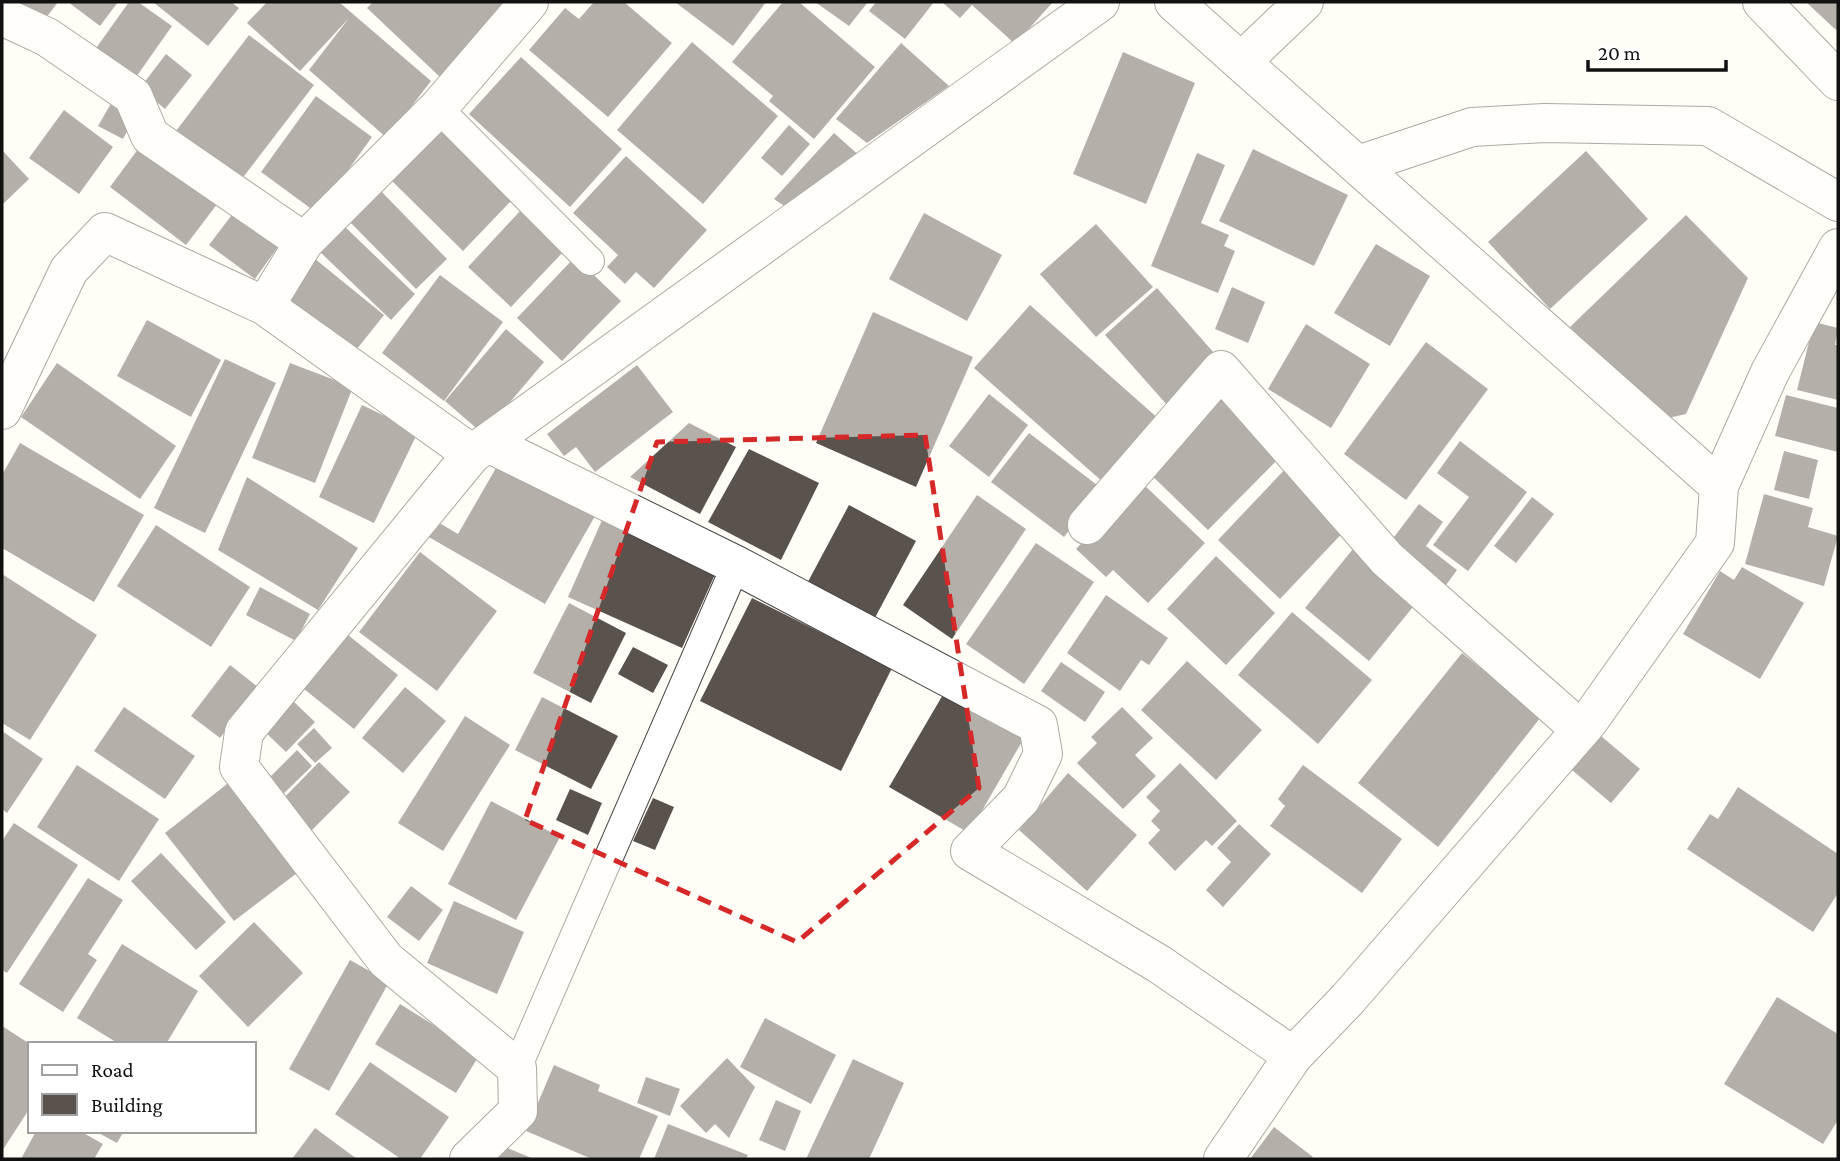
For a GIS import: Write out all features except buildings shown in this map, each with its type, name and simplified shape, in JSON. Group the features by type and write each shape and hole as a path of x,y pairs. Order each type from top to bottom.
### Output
{"street":[{"path":"265,306 303,242 438,108 529,2"},
{"path":"469,1159 518,1111 517,1068 386,960 239,767 244,732 480,449 1100,2"},
{"path":"1174,2 1719,486"},
{"path":"1241,61 1304,2"},
{"path":"1762,2 1838,81"},
{"path":"2,16 47,37 134,96 150,136 303,242"},
{"path":"1358,165 1472,127 1545,122 1708,126 1838,202"},
{"path":"2,410 69,270 105,232 265,306 480,449 736,565 1038,725 1043,754 1021,799 970,851 1159,964 1293,1056"},
{"path":"1223,1159 1293,1056 1347,1000 1581,730 1715,543 1719,486 1770,372 1838,248"},
{"path":"1087,525 1221,370 1387,559 1581,730"}],"lane":[{"path":"438,108 590,261"},
{"path":"517,1068 736,565"}],"highlighted area":[{"path":"925,435 979,788 797,942 525,820 657,442"}]}
